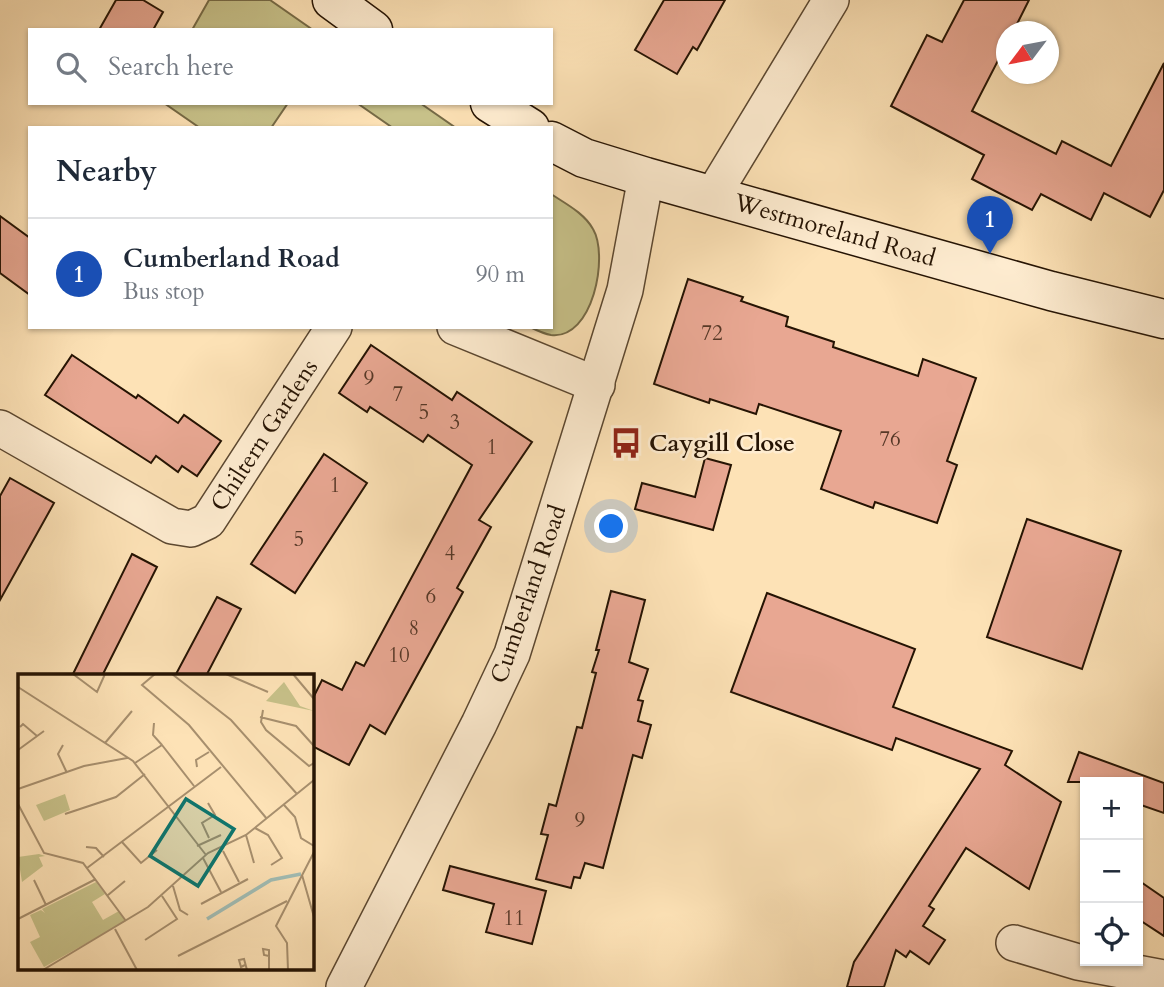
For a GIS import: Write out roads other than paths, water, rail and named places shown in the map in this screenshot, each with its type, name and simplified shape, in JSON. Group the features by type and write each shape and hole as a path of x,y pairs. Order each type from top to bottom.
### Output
{"main road":[{"path":"332,0 370,28"},
{"path":"493,105 527,126"},
{"name":"Westmoreland Road","path":"553,142 584,158 646,177 1051,291 1164,319"}],"street":[{"path":"713,195 831,0"},
{"name":"Cumberland Road","path":"344,987 512,654 625,290 646,177"},
{"name":"Chiltern Gardens","path":"0,428 172,526 191,528 208,521 333,329"},
{"path":"460,329 597,385"},
{"path":"1014,943 1078,962 1164,978"}],"place":[{"name":"Cumberland Road","path":"990,254"},
{"name":"Caygill Close","path":"626,443"}]}
